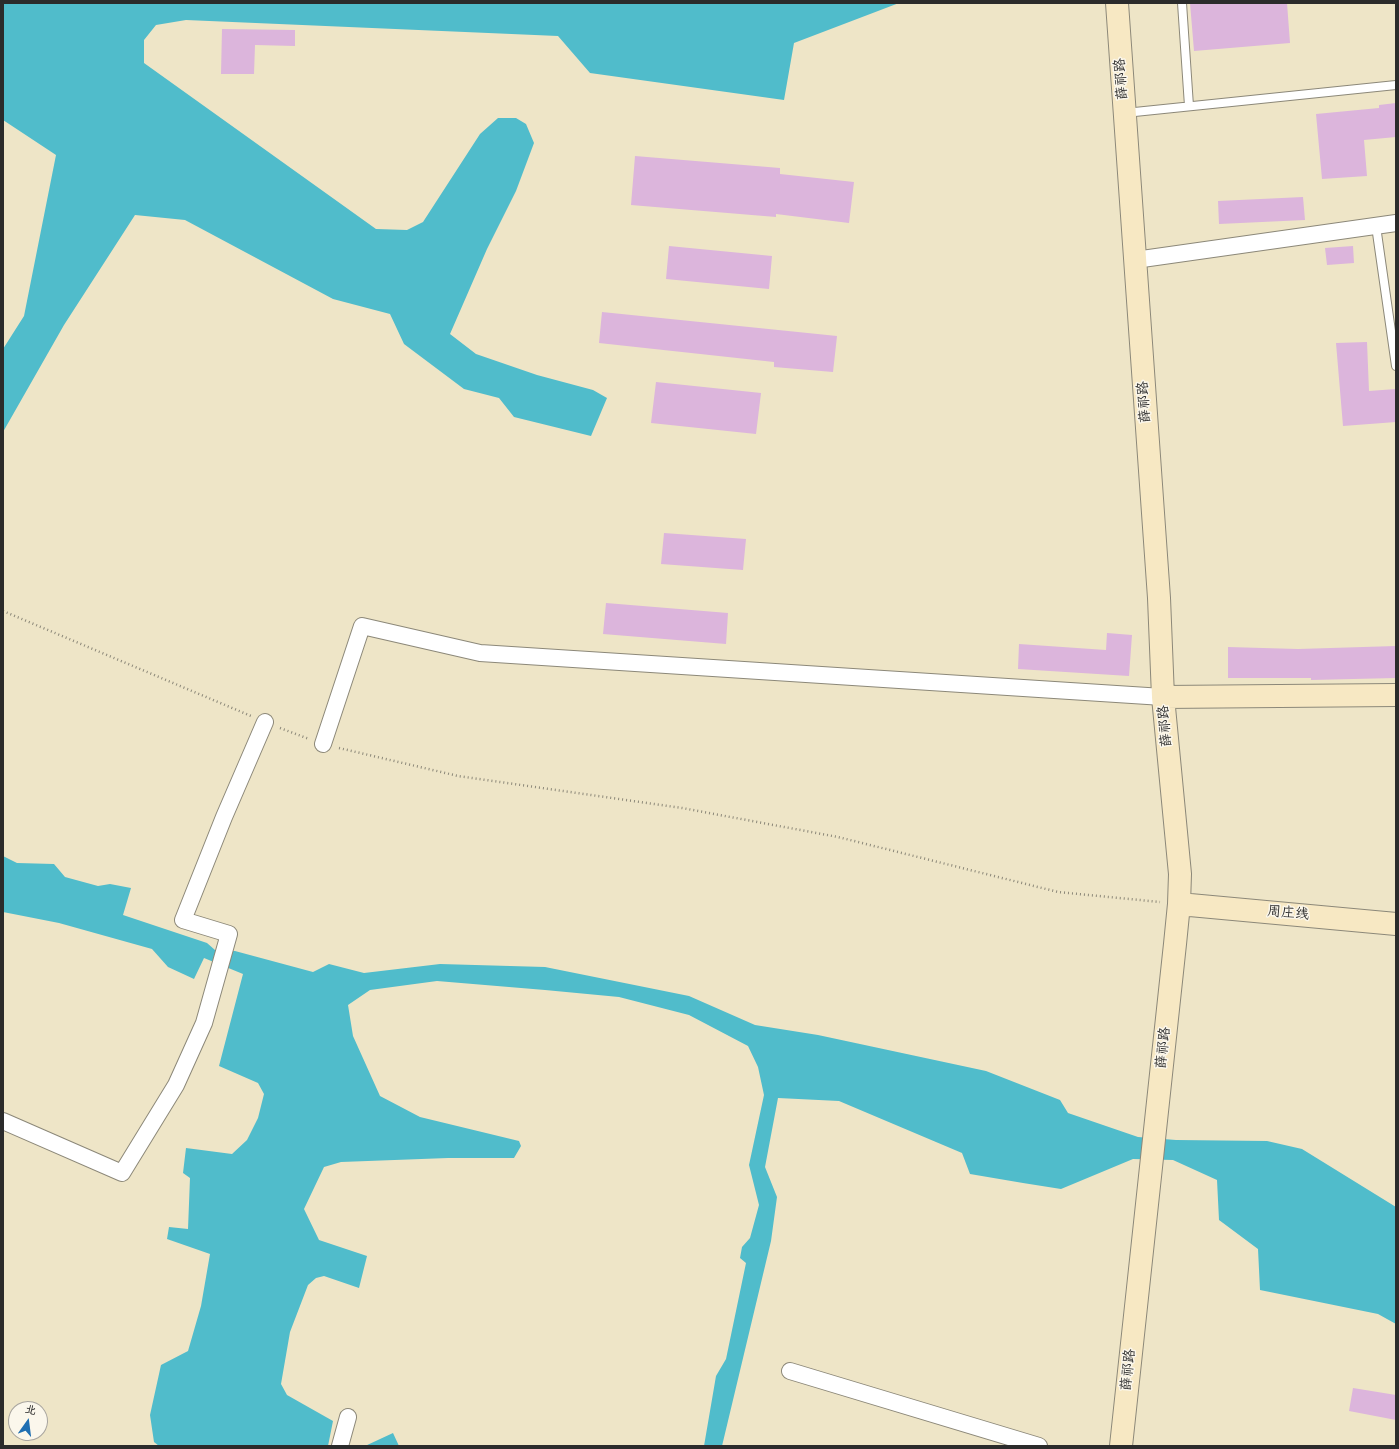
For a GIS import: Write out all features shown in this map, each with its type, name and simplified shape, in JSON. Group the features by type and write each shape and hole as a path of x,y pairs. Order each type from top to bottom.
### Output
{"street":[{"name":"薛祁路","path":"1117,3 1158,590 1163,697 1180,874 1179,904 1121,1446"},
{"path":"1135,260 1396,223"},
{"path":"323,744 362,626 480,653 1163,697 1396,695"},
{"path":"3,1121 122,1173 176,1085 204,1023 230,934 183,920 224,817 266,722"},
{"name":"周庄线","path":"1179,904 1396,924"},
{"path":"790,1371 1038,1446"},
{"path":"340,1446 348,1417"}],"lane":[{"path":"1182,3 1189,106"},
{"path":"1125,113 1396,85"},
{"path":"1376,226 1396,366"}],"path":[{"path":"3,611 266,722 323,744 458,776 682,808 838,837 1058,892 1179,904"}],"water":[{"path":"3,3 899,3 794,43 784,100 590,73 558,36 186,20 156,25 144,40 144,63 376,229 407,230 423,222 480,134 498,118 516,118 526,124 534,143 516,191 487,249 450,334 476,354 537,375 593,390 607,398 591,436 514,417 499,398 464,389 404,344 390,314 333,299 185,220 135,215 64,325 3,432 3,349 24,316 56,155 3,120"},
{"path":"3,856 17,863 54,864 65,877 98,886 110,884 131,888 123,915 207,943 215,950 235,951 313,972 329,964 364,973 440,964 545,967 689,996 755,1025 818,1035 986,1071 1060,1100 1068,1113 1138,1137 1176,1140 1267,1141 1302,1149 1396,1207 1396,1324 1378,1314 1260,1290 1258,1249 1219,1220 1217,1180 1173,1160 1133,1159 1061,1189 970,1174 962,1153 839,1101 778,1098 765,1167 777,1197 771,1241 722,1446 704,1446 716,1376 726,1359 746,1263 740,1258 742,1247 750,1238 759,1205 749,1165 764,1095 758,1067 748,1046 689,1015 619,997 437,981 370,990 348,1005 353,1036 380,1096 420,1117 519,1141 521,1146 514,1158 448,1158 341,1162 324,1167 304,1209 319,1240 367,1256 359,1288 324,1276 316,1278 308,1285 290,1332 281,1384 287,1395 333,1421 328,1446 159,1446 154,1442 150,1415 161,1365 188,1351 201,1306 210,1254 167,1239 169,1227 188,1229 190,1178 183,1173 186,1148 232,1154 247,1140 258,1118 264,1094 258,1083 219,1066 243,974 204,958 194,979 168,967 152,949 59,923 3,912"},
{"path":"393,1433 399,1446 365,1446"}],"building":[{"path":"1190,3 1287,3 1290,43 1194,51"},
{"path":"222,29 295,30 295,46 255,45 254,74 221,74"},
{"path":"1396,103 1396,137 1364,140 1367,176 1322,179 1316,114 1379,108 1379,105"},
{"path":"635,156 780,168 780,174 854,182 849,223 776,214 776,217 631,205"},
{"path":"1303,197 1305,220 1219,224 1218,201"},
{"path":"669,246 772,256 769,289 666,279"},
{"path":"1353,246 1354,263 1327,265 1325,248"},
{"path":"602,312 837,336 833,372 774,367 774,362 599,343"},
{"path":"1367,342 1369,391 1396,389 1396,422 1343,426 1336,343"},
{"path":"656,382 761,393 756,434 651,423"},
{"path":"664,533 746,539 743,570 661,564"},
{"path":"606,603 728,613 726,644 603,634"},
{"path":"1107,633 1132,635 1129,676 1018,669 1019,644 1106,650"},
{"path":"1396,646 1396,678 1311,680 1311,678 1228,678 1228,647 1298,649"},
{"path":"1353,1388 1396,1395 1396,1420 1349,1411"}]}
